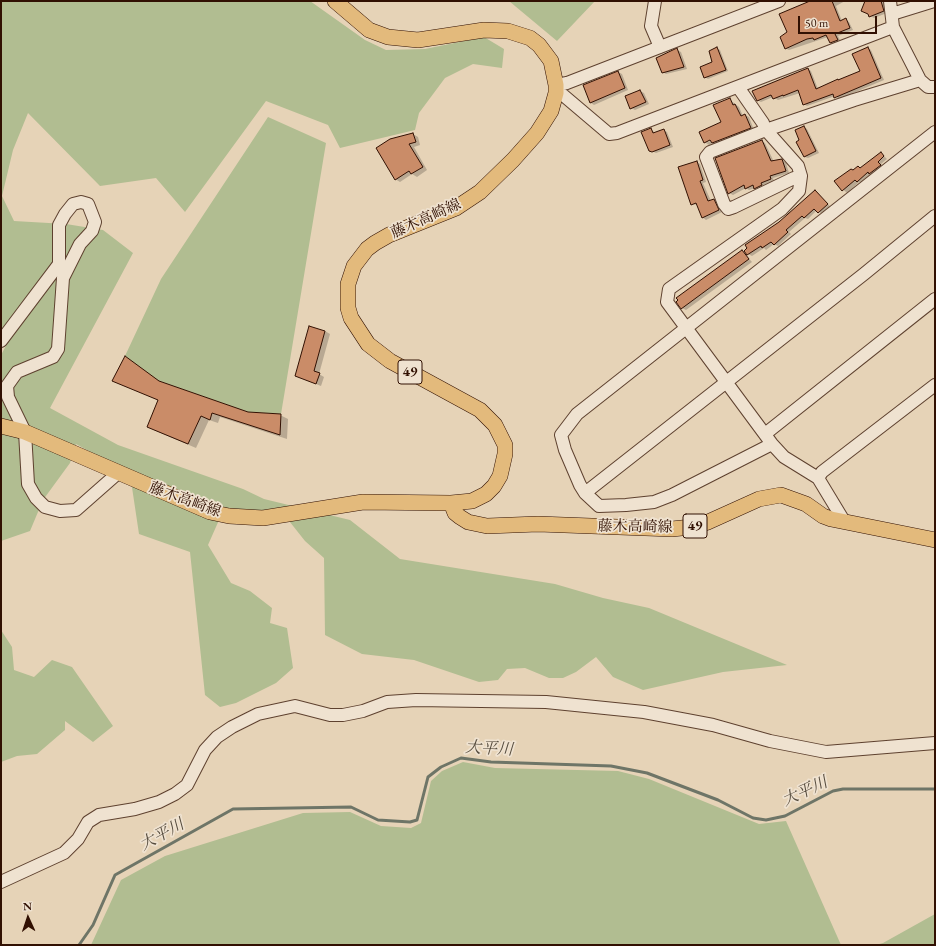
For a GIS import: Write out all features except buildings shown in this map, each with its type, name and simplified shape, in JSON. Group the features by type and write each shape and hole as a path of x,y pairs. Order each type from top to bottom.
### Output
{"main road":[{"name":"藤木高崎線","path":"1,426 25,432 210,512 246,518 263,518 363,502 451,504 472,501 486,494 494,486 500,476 505,454 505,445 500,432 480,410 390,361 368,344 351,318 348,308 348,284 354,266 367,249 381,239 446,213 480,192 513,160 537,133 551,111 556,89 553,68 546,53 539,45 522,34 492,29 418,40 398,39 369,30 335,1"},
{"name":"藤木高崎線","path":"451,504 455,513 468,522 487,526 538,524 672,529 691,527 708,522 760,499 781,496 806,504 824,516 935,540"}],"street":[{"path":"655,1 651,26 660,47"},
{"path":"779,1 567,82 556,89 609,134 617,133 893,27"},
{"path":"890,1 893,27 920,80 928,87 935,87"},
{"path":"892,14 934,1"},
{"path":"801,176 731,208 726,207 707,160 707,155 766,130 920,80"},
{"path":"738,87 763,123 766,130 798,166 801,176 799,191 782,209 669,289 666,302 751,418 772,444 784,457 818,478 844,521"},
{"path":"772,444 672,495 654,502 599,506 585,493 580,485 565,450 561,435 577,414 687,329 935,132"},
{"path":"1,341 59,264 59,225 65,214 73,204 81,202 88,204 95,222 92,231 80,244 63,278 58,349 53,357 17,372 7,386 8,397 25,432 28,484 36,498 45,507 60,511 76,510 118,473"},
{"path":"585,493 864,274 935,216"},
{"path":"765,434 935,299"},
{"path":"818,478 822,472 935,386"},
{"path":"1,882 64,853 78,839 88,822 99,814 135,810 159,802 175,794 187,785 205,750 217,737 232,727 258,714 295,706 330,715 343,715 363,711 386,702 416,700 546,702 644,712 713,725 770,740 826,752 935,743"}],"green space":[{"path":"1,1 310,1 365,40 386,50 425,49 484,37 504,49 502,68 473,64 445,78 419,113 415,130 340,148 328,125 266,101 185,212 156,178 100,186 28,113 13,150 2,196 14,221 66,224 103,230 133,253 50,408 118,445 243,489 264,499 350,520 400,559 555,584 603,598 649,608 787,665 723,672 643,690 613,677 596,657 576,672 563,678 549,678 525,668 507,669 498,680 479,682 414,660 362,654 325,635 324,558 305,541 282,512 223,511 208,545 231,583 250,591 272,608 270,623 287,628 293,668 276,683 236,703 220,707 205,695 190,552 139,534 130,474 76,444 70,463 43,500 30,531 1,541 1,355 9,340 1,334"},
{"path":"509,1 595,1 557,41"},
{"path":"268,117 326,143 281,414 248,412 159,381 125,356 161,279"},
{"path":"1,630 12,647 14,670 34,677 52,660 72,667 113,726 93,742 65,721 65,730 37,754 17,756 1,762"},
{"path":"463,762 495,768 618,771 649,779 759,824 786,821 841,945 91,945 121,880 165,856 303,813 350,812 381,826 411,828 421,823 431,781 442,771"},
{"path":"935,914 935,945 876,945 883,943"}],"waterway":[{"name":"大平川","path":"79,945 93,925 115,875 233,809 351,807 378,820 410,822 417,820 428,777 441,767 461,758 491,762 611,766 647,773 718,800 753,818 766,820 785,816 833,791 843,789 935,789"}]}
